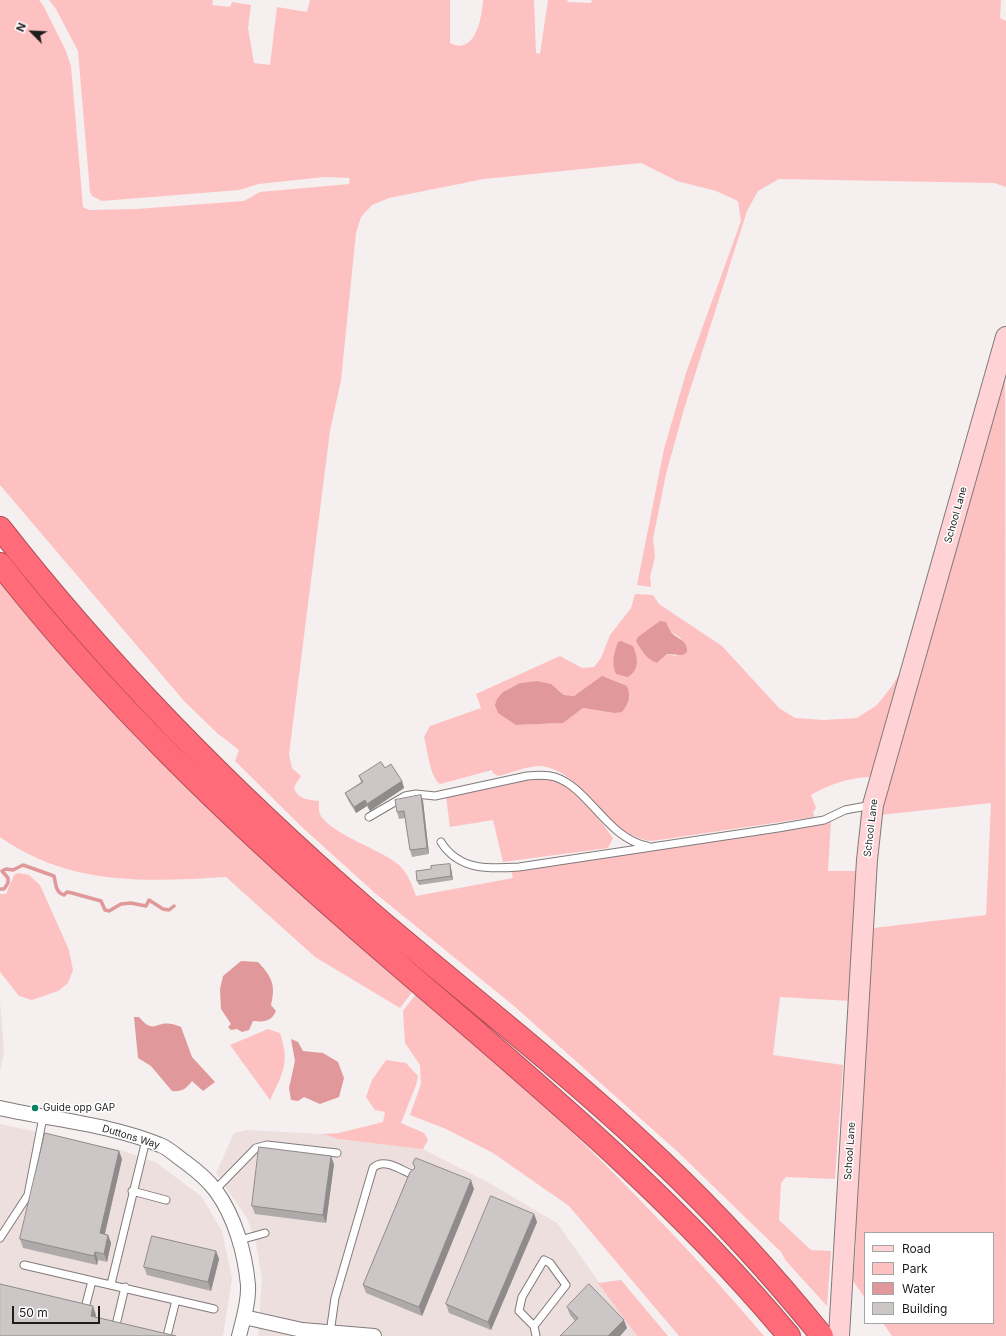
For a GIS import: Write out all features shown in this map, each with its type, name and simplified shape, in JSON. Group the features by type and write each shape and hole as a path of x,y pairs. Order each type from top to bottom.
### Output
{"highway":[{"path":"0,528 91,638 141,694 205,759 273,824 370,911 523,1040 661,1161 775,1277 822,1336"},
{"path":"0,564 116,698 197,781 258,840 350,922 526,1074 611,1150 651,1188 748,1287 789,1336"}],"main road":[{"name":"School Lane","path":"839,1336 867,860 873,805 1006,337"}],"street":[{"name":"Duttons Way","path":"0,1108 43,1118 84,1124 162,1145 196,1171 215,1190 223,1202 240,1240 248,1286 244,1317 239,1336"},
{"path":"244,1317 302,1330 374,1336"}],"lane":[{"path":"369,817 405,796 416,794 435,796 527,776 542,775 555,777 567,784 618,832 640,845 651,847"},
{"path":"441,842 448,852 466,863 486,869 564,861 824,820 845,810 873,805"},
{"path":"0,1238 28,1194 43,1118"},
{"path":"112,1284 132,1191 146,1140"},
{"path":"215,1190 256,1148 267,1145 337,1153"},
{"path":"330,1333 335,1298 373,1168 377,1164 385,1163 413,1175"},
{"path":"132,1191 166,1200"},
{"path":"240,1240 265,1233"},
{"path":"534,1326 566,1285 550,1263 544,1260 522,1297 519,1311 534,1326 536,1336"},
{"path":"24,1265 125,1287 214,1309"},
{"path":"85,1308 92,1281"},
{"path":"116,1325 125,1287"},
{"path":"167,1336 176,1300"}],"shaded area":[{"path":"0,1000 4,1052 0,1071"},
{"path":"0,1124 120,1150 155,1162 201,1196 222,1231 232,1278 223,1336 0,1336"},
{"path":"247,1130 322,1134 338,1139 415,1147 423,1149 491,1184 557,1223 637,1336 258,1336 262,1279 256,1243 247,1218 216,1173 234,1133"}],"green space":[{"path":"0,0 39,0 66,51 71,66 83,207 89,210 136,209 244,201 260,192 349,184 350,178 324,177 259,184 239,190 102,201 92,196 90,192 78,51 56,9 49,0 213,0 212,5 230,7 232,2 251,5 248,28 254,63 270,65 277,7 307,12 310,0 450,0 450,43 459,46 466,44 476,33 481,16 483,0 534,0 536,53 540,54 548,0 567,0 568,2 591,3 592,0 1001,0 1000,18 1006,21 1006,187 994,183 779,179 758,191 747,211 684,409 666,474 653,539 655,557 650,577 651,587 637,585 664,449 686,373 741,221 738,201 716,191 677,181 641,163 484,179 389,198 372,205 361,217 356,233 341,380 330,431 289,754 292,768 301,776 294,787 295,791 304,798 319,801 319,811 323,819 331,826 400,866 408,876 416,896 513,878 511,870 831,821 828,871 857,871 850,1001 780,997 773,1055 843,1065 835,1179 786,1177 781,1183 779,1220 811,1250 831,1251 827,1306 786,1261 781,1252 678,1152 514,1006 375,893 303,828 235,761 239,750 217,733 184,701 0,485"},
{"path":"1005,375 1006,1336 892,1336 884,1324 994,1324 994,1232 864,1232 864,1297 853,1281 856,1242 852,1242 873,928 986,915 991,803 880,815"},
{"path":"0,582 67,661 140,742 312,905 413,991 400,1008 315,957 226,877 167,880 109,877 81,873 53,865 26,853 0,837"},
{"path":"635,594 653,595 659,604 722,646 779,708 795,718 824,720 857,718 877,705 900,673 870,777 839,782 811,795 816,808 813,812 814,817 652,841 635,837 620,828 569,778 555,770 535,766 498,776 493,773 492,770 440,784 436,780 429,762 424,737 430,726 481,708 476,694 560,656 582,668 594,667 601,658 610,635 631,608","holes":["670,631 681,638 676,656 667,654 657,663","537,681 559,690 564,695 574,696 586,689 614,713 583,708 562,723 516,725 503,692 520,683"]},
{"path":"536,778 547,778 554,780 570,790 594,814 613,838 608,848 503,862 493,820 450,827 446,797"},
{"path":"18,873 29,875 40,885 69,950 73,970 68,983 58,991 32,1000 19,996 0,972 0,894 6,894 14,875"},
{"path":"416,994 501,1065 611,1170 674,1235 764,1336 679,1336 569,1206 493,1153 446,1129 410,1115 421,1084 420,1065 405,1043 403,1011"},
{"path":"268,1029 280,1033 285,1060 282,1075 270,1100 230,1045"},
{"path":"386,1060 406,1063 418,1076 401,1123 424,1133 428,1140 423,1149 338,1139 322,1134 339,1133 383,1122 385,1112 375,1110 366,1097 372,1080"},
{"path":"621,1280 668,1336 637,1336 598,1283"}],"water":[{"path":"660,621 666,622 671,632 684,642 687,652 683,655 667,654 657,663 647,657 636,641 638,637"},
{"path":"621,641 633,646 637,659 635,670 628,677 616,674 614,665 615,650 618,642"},
{"path":"602,676 627,686 629,699 622,712 614,713 583,708 563,723 516,725 498,713 495,705 497,699 503,692 520,683 537,681 551,684 564,695 574,696"},
{"path":"241,961 258,962 267,972 273,987 271,1005 276,1011 272,1017 267,1020 253,1021 249,1030 242,1032 237,1029 231,1030 228,1027 231,1024 221,1009 220,989 223,976"},
{"path":"134,1017 139,1017 151,1026 173,1024 181,1027 192,1057 215,1082 203,1091 192,1081 184,1089 172,1091 151,1066 138,1058"},
{"path":"291,1039 298,1042 303,1051 323,1053 338,1062 344,1078 339,1097 320,1104 304,1097 298,1101 291,1100 289,1088 295,1061"}],"building":[{"path":"381,762 385,768 391,764 402,781 367,804 365,800 354,807 345,793 363,782 359,776"},
{"path":"421,795 427,848 410,850 404,811 397,812 395,800"},
{"path":"450,864 451,876 417,881 416,871 431,869 431,866"},
{"path":"45,1133 119,1151 100,1233 108,1235 104,1254 95,1252 94,1256 20,1239"},
{"path":"259,1147 331,1156 323,1215 252,1206"},
{"path":"416,1158 471,1180 419,1307 363,1285 410,1172 415,1168 413,1163"},
{"path":"491,1196 534,1214 488,1322 446,1304"},
{"path":"152,1236 216,1251 208,1282 144,1267"},
{"path":"0,1284 93,1306 91,1316 176,1336 0,1336"},
{"path":"589,1284 624,1320 608,1336 560,1336 578,1318 567,1307"}],"waterway":[{"path":"0,889 4,889 8,883 8,878 2,871 6,869 13,870 23,865 54,876 56,887 61,894 64,895 67,892 101,901 105,910 109,911 121,904 131,903 146,906 149,900 163,909 169,910 174,906"}],"place":[{"name":"Guide opp GAP","path":"35,1108"}]}
